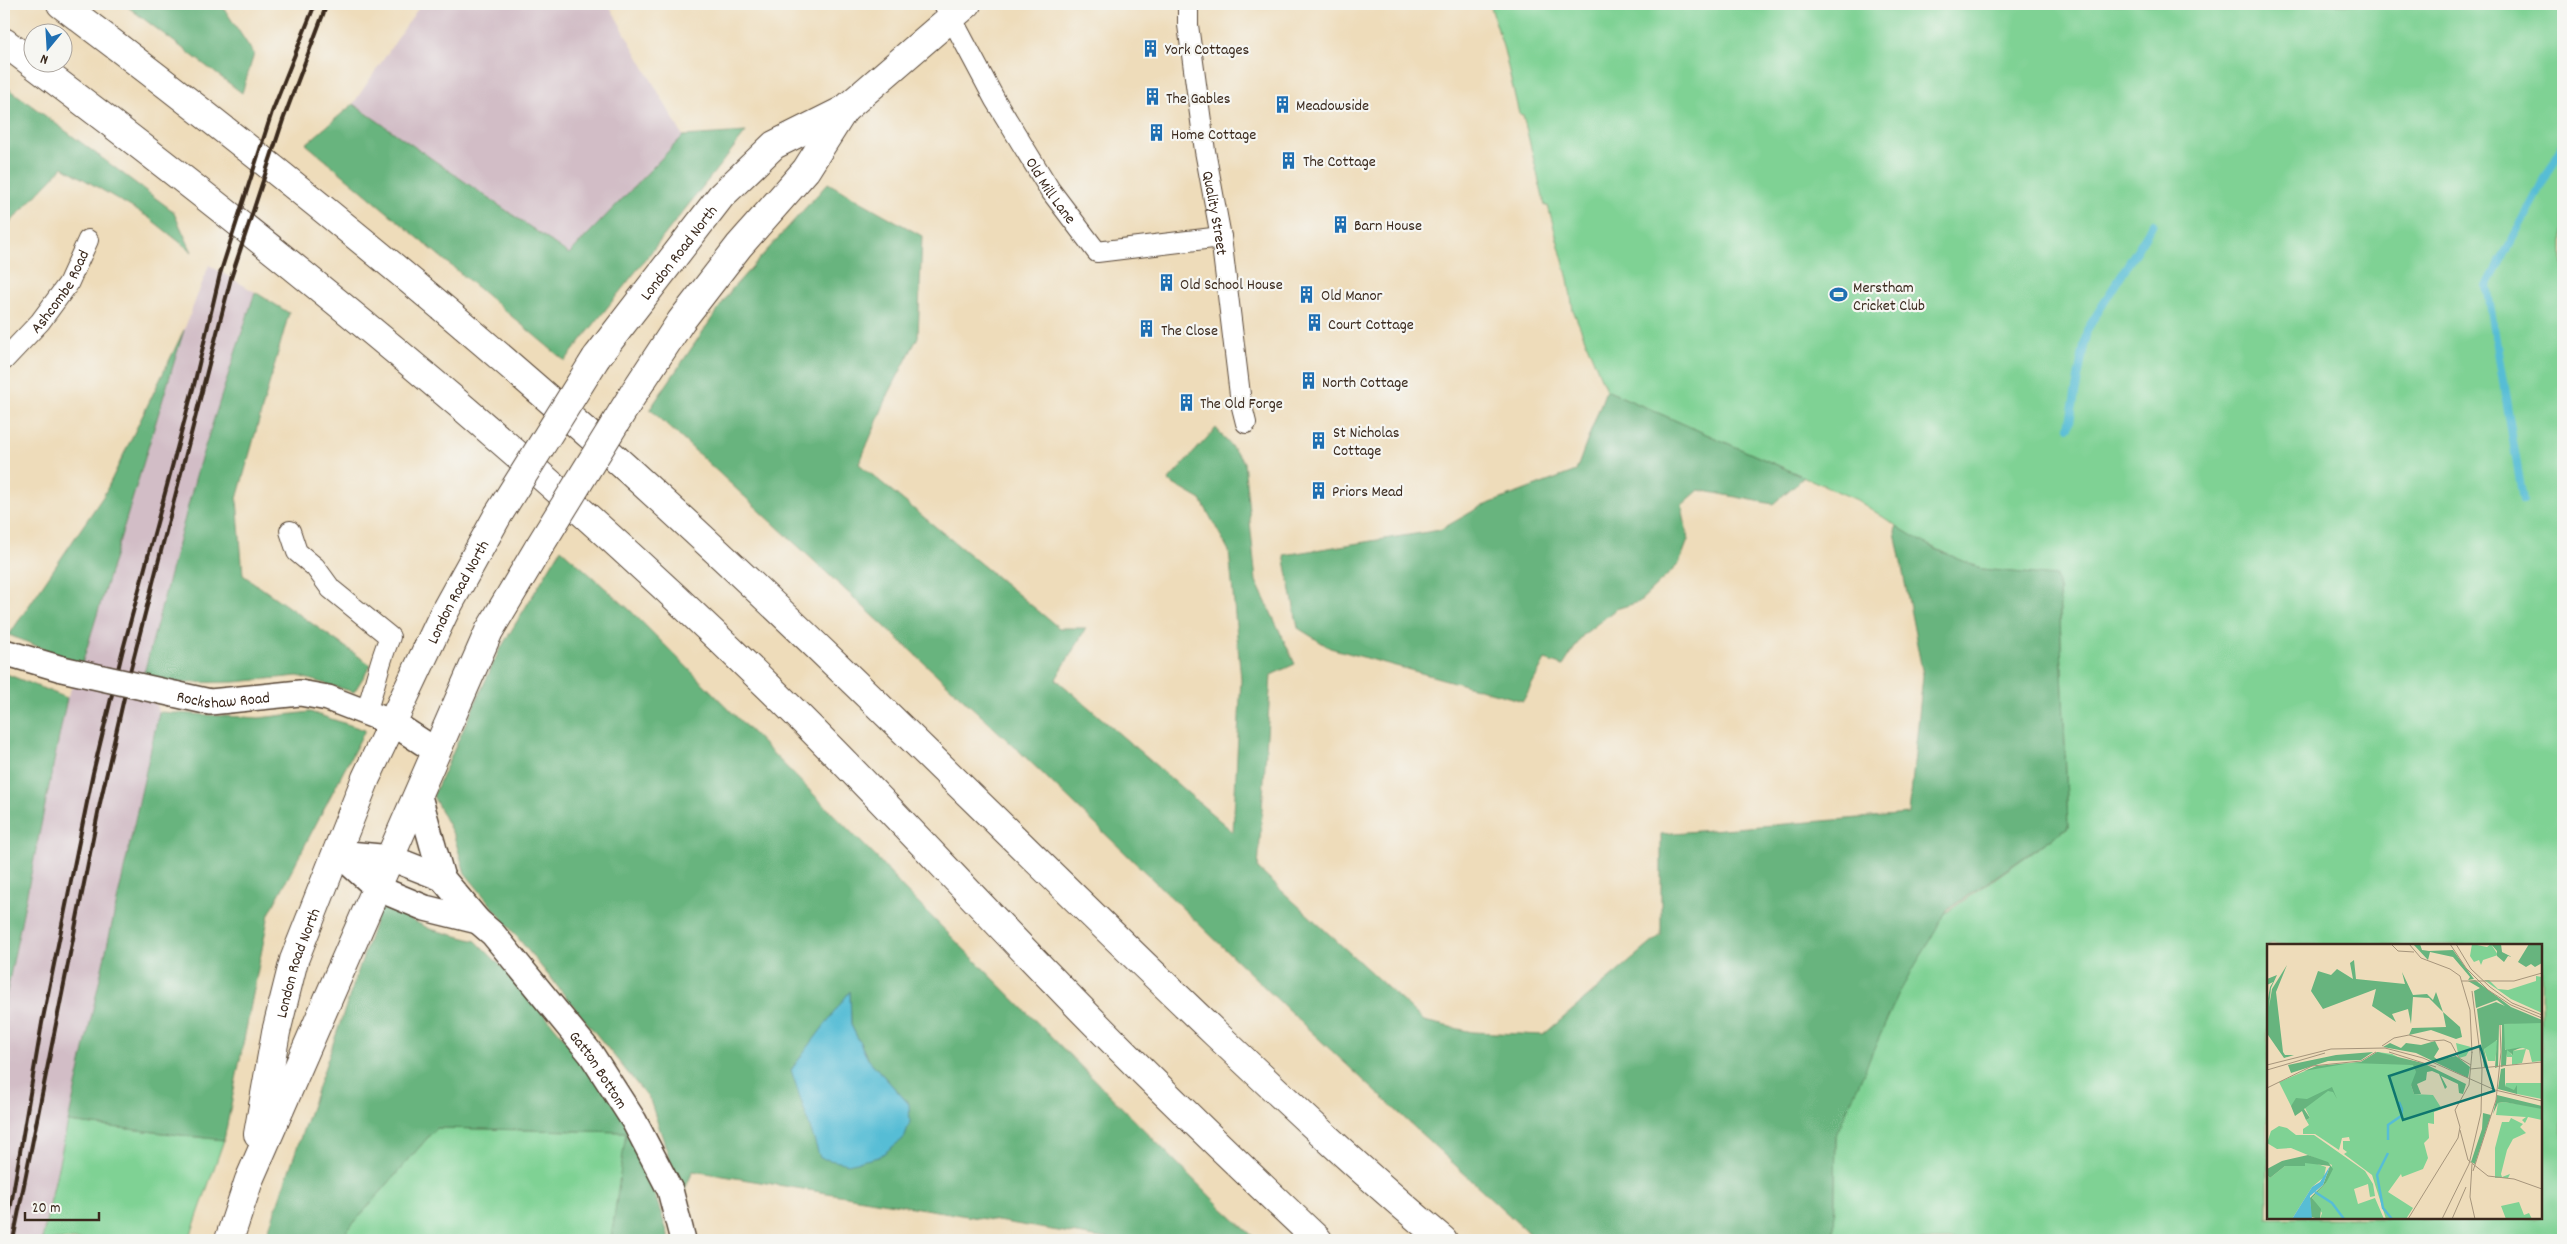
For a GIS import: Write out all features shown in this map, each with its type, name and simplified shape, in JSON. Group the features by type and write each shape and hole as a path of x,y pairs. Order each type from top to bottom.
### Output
{"main road":[{"path":"61,4 181,95 392,266 671,508 1161,982 1322,1133 1443,1240"},
{"name":"London Road North","path":"229,1240 249,1180 489,631 635,391 681,321 739,246 806,170 844,110 954,8"},
{"path":"4,42 115,126 302,273 489,432 677,600 772,690 1139,1069 1318,1240"},
{"name":"London Road North","path":"249,1180 283,998 294,960 338,853 366,778 445,611 498,515 596,358 721,196 774,145 844,110"}],"street":[{"name":"Quality Street","path":"1188,4 1190,44 1205,151 1221,237 1241,403 1246,422"},
{"name":"Old Mill Lane","path":"954,8 995,100 1050,190 1098,252 1221,237"},
{"name":"Ashcombe Road","path":"4,360 40,322 68,284 88,240"},
{"path":"290,531 297,552 315,567 332,589 390,637 381,658 377,683 366,712"},
{"name":"Rockshaw Road","path":"4,652 62,669 210,702 300,694 328,698 393,724 436,751"},
{"path":"418,793 442,878"},
{"name":"Gatton Bottom","path":"338,853 391,858 442,878 478,921 493,934 596,1062 634,1121 670,1190 683,1240"},
{"name":"Gatton Bottom","path":"338,853 377,888 425,908 478,921"}],"shaded area":[{"path":"421,4 610,4 683,136 569,254 353,104"},
{"path":"209,265 255,292 198,468 143,677 159,712 42,1240 4,1240 4,1006 67,698 82,664 184,330"}],"green space":[{"path":"124,4 221,4 254,54 242,93"},
{"path":"1490,4 2563,4 2563,1240 1834,1240 1836,1135 1859,974 2068,827 2059,590 2056,577 1982,569 1918,540 1857,500 1606,390 1573,310 1568,279 1548,206 1545,206 1523,115 1519,114 1504,50"},
{"path":"4,85 173,211 192,252 148,217 63,167 4,229"},
{"path":"353,104 569,254 683,136 746,132 565,361 306,144"},
{"path":"828,183 922,236 918,337 889,393 859,464 1059,628 1086,628 1056,679 1233,832 1241,679 1229,551 1201,500 1168,481 1216,428 1244,462 1256,581 1295,664 1271,675 1258,869 1424,1021 1472,1032 1543,1035 1661,935 1661,834 1909,814 1923,675 1895,532 1896,526 1933,548 1982,569 2056,576 2059,590 2068,827 1947,910 1898,995 1836,1135 1834,1240 1536,1240 1305,1026 1017,749 650,409 732,289"},
{"path":"255,292 289,313 237,499 243,575 371,665 354,692 298,676 235,682 173,683 143,677 198,468"},
{"path":"184,330 82,664 9,635 104,495"},
{"path":"1606,390 1804,477 1773,504 1699,490 1682,505 1688,540 1679,564 1639,602 1616,609 1583,635 1563,666 1545,660 1523,701 1330,648 1298,628 1284,555 1440,530 1480,507 1576,471"},
{"path":"561,549 631,611 878,859 900,885 1223,1209 1257,1240 1113,1240 693,1171 682,1196 650,1100 465,873 454,836 433,796 499,651","holes":["850,992 851,1025 868,1059 909,1104 791,1070"]},
{"path":"4,673 67,698 4,1006"},
{"path":"159,712 259,718 310,712 365,730 269,914 224,1140 68,1122"},
{"path":"381,905 430,929 476,941 518,983 627,1113 668,1234 668,1240 611,1240 626,1132 436,1128 339,1240 265,1240"},
{"path":"68,1122 224,1140 189,1240 42,1240"},
{"path":"436,1128 627,1132 611,1240 339,1240"}],"water":[{"path":"850,991 851,1025 868,1059 909,1104 910,1122 904,1138 879,1157 848,1164 820,1158 791,1070"}],"waterway":[{"path":"2523,500 2487,286 2563,145"},
{"path":"2069,427 2087,330 2153,224"}],"railway":[{"path":"5,1240 42,1023 93,773 122,653 194,385 220,274 272,112 315,4"},
{"path":"13,1240 100,803 129,676 231,278 283,120 327,4"}],"place":[{"name":"York Cottages","path":"1151,48"},
{"name":"The Gables","path":"1152,97"},
{"name":"Meadowside","path":"1282,104"},
{"name":"Home Cottage","path":"1157,133"},
{"name":"The Cottage","path":"1289,160"},
{"name":"Barn House","path":"1340,224"},
{"name":"Old School House","path":"1166,283"},
{"name":"Old Manor","path":"1307,294"},
{"name":"Merstham Cricket Club","path":"1839,295"},
{"name":"Court Cottage","path":"1314,323"},
{"name":"The Close","path":"1147,329"},
{"name":"North Cottage","path":"1308,381"},
{"name":"The Old Forge","path":"1186,402"},
{"name":"St Nicholas Cottage","path":"1319,440"},
{"name":"Priors Mead","path":"1318,490"}]}
